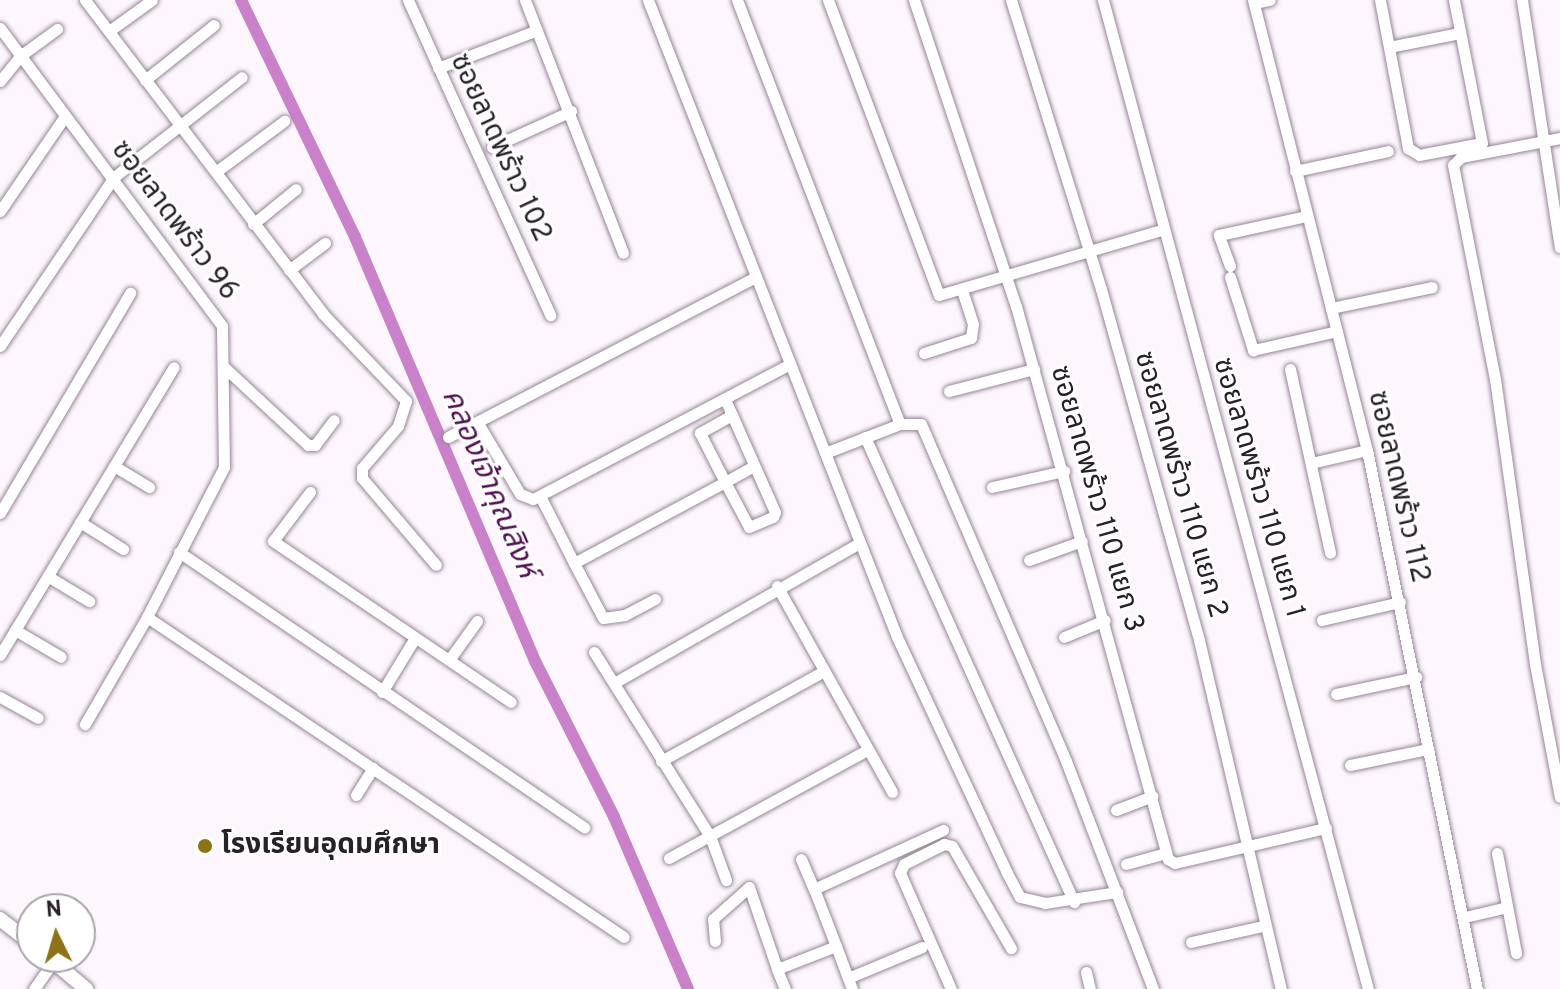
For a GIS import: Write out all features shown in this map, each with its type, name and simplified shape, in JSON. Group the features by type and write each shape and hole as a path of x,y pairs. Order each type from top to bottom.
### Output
{"street":[{"path":"85,0 289,270 406,401 398,426 362,468 362,478 436,565"},
{"path":"109,31 152,0"},
{"name":"ซอยลาดพร้าว 102","path":"408,0 550,315"},
{"path":"525,0 571,111 623,253"},
{"path":"648,0 859,543 931,712 1020,897 1045,903 1074,902 1117,892"},
{"path":"737,0 900,424"},
{"path":"828,0 933,288 939,295 962,291 1088,249 1164,229"},
{"name":"ซอยลาดพร้าว 110 แยก 3","path":"914,0 1006,275 1034,369 1105,620 1166,853"},
{"name":"ซอยลาดพร้าว 110 แยก 2","path":"1011,0 1088,249 1199,640 1249,848 1263,926 1281,989"},
{"name":"ซอยลาดพร้าว 110 แยก 1","path":"1103,0 1368,989"},
{"path":"1253,2 1270,0"},
{"path":"1380,0 1410,152 1420,155 1560,138"},
{"path":"1454,0 1482,148"},
{"path":"1522,0 1560,247"},
{"name":"ซอยลาดพร้าว 112","path":"1253,2 1367,450 1465,917 1477,989"},
{"path":"145,80 214,25"},
{"name":"ซอยลาดพร้าว 96","path":"0,28 214,311 222,326 224,467 147,617 85,724"},
{"path":"0,81 20,56 57,29"},
{"path":"438,68 537,30"},
{"path":"1389,47 1460,33"},
{"path":"0,346 114,177 177,124 242,77"},
{"path":"492,147 571,111"},
{"path":"0,211 65,116"},
{"path":"217,171 284,121"},
{"path":"1482,148 1461,157 1453,165 1495,379 1535,664 1560,797"},
{"path":"1295,171 1388,151"},
{"path":"253,224 296,189"},
{"path":"1307,216 1219,235 1248,346 1253,350 1337,331"},
{"path":"289,270 325,243"},
{"path":"448,437 756,277"},
{"path":"1331,308 1432,287"},
{"path":"924,353 971,338 973,324 962,291"},
{"path":"0,513 130,293"},
{"path":"478,423 520,494 540,496 790,364"},
{"path":"0,655 174,367"},
{"path":"224,367 308,445 315,445 334,420"},
{"path":"949,391 1034,369"},
{"path":"1290,369 1330,553"},
{"path":"725,399 775,512 773,517 749,527 700,432 732,415"},
{"path":"825,453 900,424 921,424 1117,892 1153,989"},
{"path":"865,437 1074,902"},
{"path":"1311,463 1367,450"},
{"path":"114,466 149,487"},
{"path":"574,563 754,466"},
{"path":"992,487 1064,471"},
{"path":"310,492 273,541 511,702"},
{"path":"540,496 603,618 625,615 655,599"},
{"path":"80,522 123,549"},
{"path":"1029,560 1082,541"},
{"path":"614,683 777,586 859,543"},
{"path":"179,552 584,827"},
{"path":"49,577 89,601"},
{"path":"777,586 892,792"},
{"path":"1322,620 1400,602"},
{"path":"147,617 624,937"},
{"path":"1064,637 1105,620"},
{"path":"449,660 477,621"},
{"path":"15,630 61,657"},
{"path":"382,692 415,638"},
{"path":"594,652 710,836 726,880"},
{"path":"661,761 824,671"},
{"path":"1336,694 1416,677"},
{"path":"0,697 38,718"},
{"path":"1350,765 1428,749"},
{"path":"669,858 867,750"},
{"path":"356,795 373,768"},
{"path":"1116,810 1152,796"},
{"path":"1126,864 1166,853 1175,863 1326,828"},
{"path":"814,889 943,830"},
{"path":"951,989 900,873 904,864 944,844 952,846 1011,948"},
{"path":"1497,853 1516,953"},
{"path":"801,859 850,984 922,947"},
{"path":"715,941 713,919 749,887 785,989"},
{"path":"1465,917 1507,907"},
{"path":"0,919 16,932"},
{"path":"1191,942 1263,926"},
{"path":"777,969 836,946"},
{"path":"1086,972 1090,989"},
{"path":"67,973 86,989"}],"waterway":[{"name":"คลองเจ้าคุณสิงห์","path":"241,0 355,237 536,663 614,817 688,989"}],"place":[{"name":"โรงเรียนอุดมศึกษา","path":"205,846"}]}
